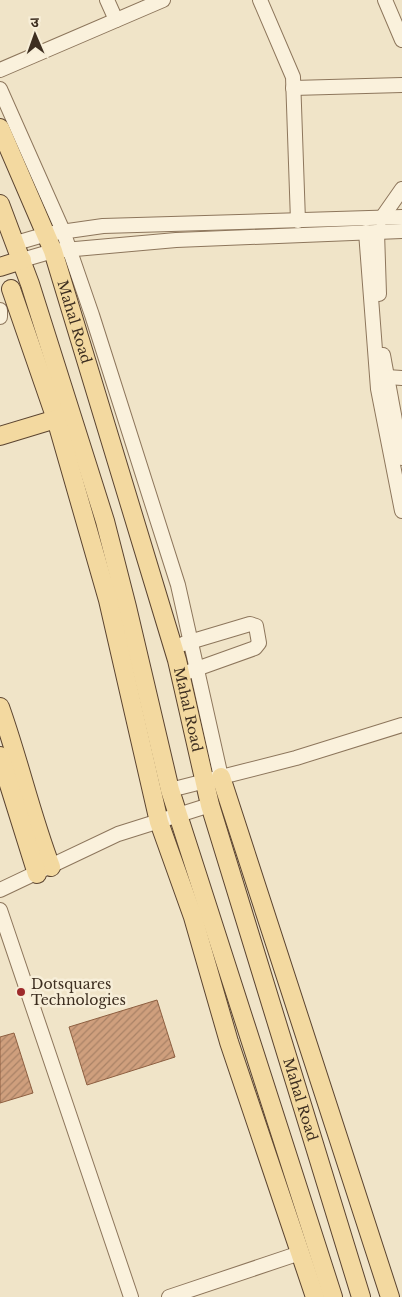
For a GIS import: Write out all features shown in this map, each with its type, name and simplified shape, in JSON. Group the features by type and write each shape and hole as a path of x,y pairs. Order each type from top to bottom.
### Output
{"main road":[{"name":"Mahal Road","path":"0,128 58,242 93,384 172,646 188,672 204,781 210,805 361,1297"},
{"name":"Mahal Road","path":"0,204 8,246 22,260 98,499 127,607 170,790 333,1297"},
{"path":"0,267 22,260"},
{"path":"6,290 56,419 108,600 159,822 192,917 229,1042 315,1297"},
{"path":"0,436 56,419"},
{"path":"80,504 98,499"},
{"path":"0,707 39,834 44,871"},
{"path":"0,756 44,871"},
{"path":"221,777 390,1297"}],"street":[{"path":"107,0 116,20"},
{"path":"0,70 163,0"},
{"path":"260,0 293,77 298,221"},
{"path":"385,0 402,40"},
{"path":"293,88 402,86"},
{"path":"0,89 112,378 178,585 191,642 188,672 221,777"},
{"path":"402,189 375,228 378,389 402,511"},
{"path":"8,246 58,242 176,240 375,228 402,217"},
{"path":"22,260 58,242 103,226 298,221 402,231"},
{"path":"375,228 380,341 402,458"},
{"path":"6,290 30,284"},
{"path":"0,310 0,316"},
{"path":"387,377 402,378"},
{"path":"93,384 112,378"},
{"path":"172,646 254,624 259,643 255,648 188,672"},
{"path":"170,790 296,758 402,725"},
{"path":"0,890 44,871 118,834 210,805"},
{"path":"0,910 131,1297"},
{"path":"169,1297 300,1253"}],"building":[{"path":"157,1000 175,1057 87,1085 69,1027"},
{"path":"14,1033 33,1093 0,1103 0,1037"}],"place":[{"name":"Dotsquares Technologies","path":"21,992"}]}
